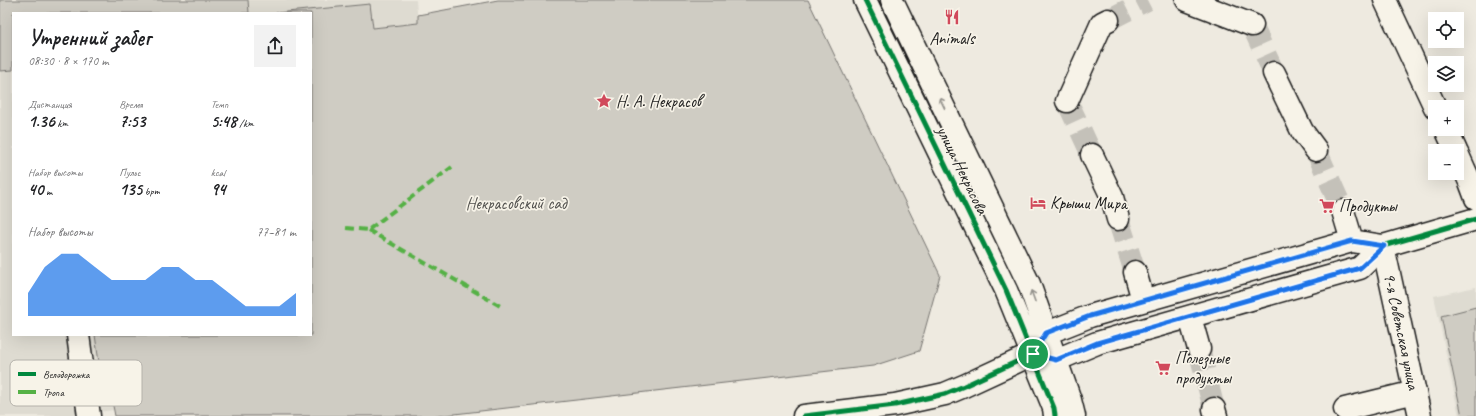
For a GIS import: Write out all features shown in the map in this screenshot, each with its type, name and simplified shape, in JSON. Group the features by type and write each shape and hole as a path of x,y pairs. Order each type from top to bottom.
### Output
{"street":[{"name":"улица Некрасова","path":"865,0 1006,290 1033,354 1054,408 1055,416"},
{"name":"улица Некрасова","path":"892,0 1029,284 1074,416"},
{"path":"1187,0 1252,25"},
{"path":"1385,0 1432,100"},
{"path":"1068,101 1102,23 1108,20"},
{"path":"1274,73 1302,131 1316,150"},
{"path":"1092,155 1112,197 1118,219"},
{"path":"1464,169 1476,198"},
{"path":"1343,211 1352,241"},
{"path":"804,416 866,412 945,394 1033,354 1046,333 1090,316 1352,241 1384,246 1476,219"},
{"path":"1033,354 1056,360 1097,343 1360,268 1384,246"},
{"name":"9-я Советская улица","path":"1384,246 1420,416"},
{"path":"1135,272 1143,300"},
{"path":"1190,317 1199,349"},
{"path":"78,336 81,360"},
{"path":"1345,410 1415,392"},
{"path":"88,406 89,416"}],"shaded area":[{"path":"248,0 416,0 418,23 373,28 369,4 286,12 249,12"},
{"path":"12,70 12,336 95,336 99,360 10,360 10,406 113,406 114,410 66,416 0,416 0,71"},
{"path":"1476,287 1476,416 1459,416 1434,296"}],"green space":[{"path":"0,0 248,0 249,12 12,12 12,70 0,71"},
{"name":"Некрасовский сад","path":"498,0 808,0 940,275 919,351 873,366 437,416 115,416 113,406 142,406 142,360 99,360 95,336 312,336 312,12 286,12 370,4 373,28 418,23 418,15"},
{"path":"1476,307 1476,416 1462,416 1441,316"}],"tunnel":[{"path":"1108,20 1147,0"},
{"path":"1252,25 1274,73"},
{"path":"1067,101 1092,155"},
{"path":"1316,150 1343,211"},
{"path":"1118,219 1135,272"},
{"path":"1199,349 1214,409"}],"marked path":[{"path":"346,228 368,230 452,167"},
{"path":"368,230 502,307"}],"cycle path":[{"path":"865,0 1006,290 1054,408 1055,416"},
{"path":"804,416 895,405 945,394 1033,354 1047,333 1090,316 1352,241 1383,246 1476,219"}],"place":[{"name":"Animals","path":"952,17"},
{"name":"Н. А. Некрасов","path":"604,101"},
{"name":"Крыши Мира","path":"1038,203"},
{"name":"Продукты","path":"1327,206"},
{"name":"Полезные продукты","path":"1163,368"}],"route":[{"path":"1352,241 1384,246 1360,268 1097,343 1056,360 1033,354 1046,333 1090,316 1352,241"}]}
